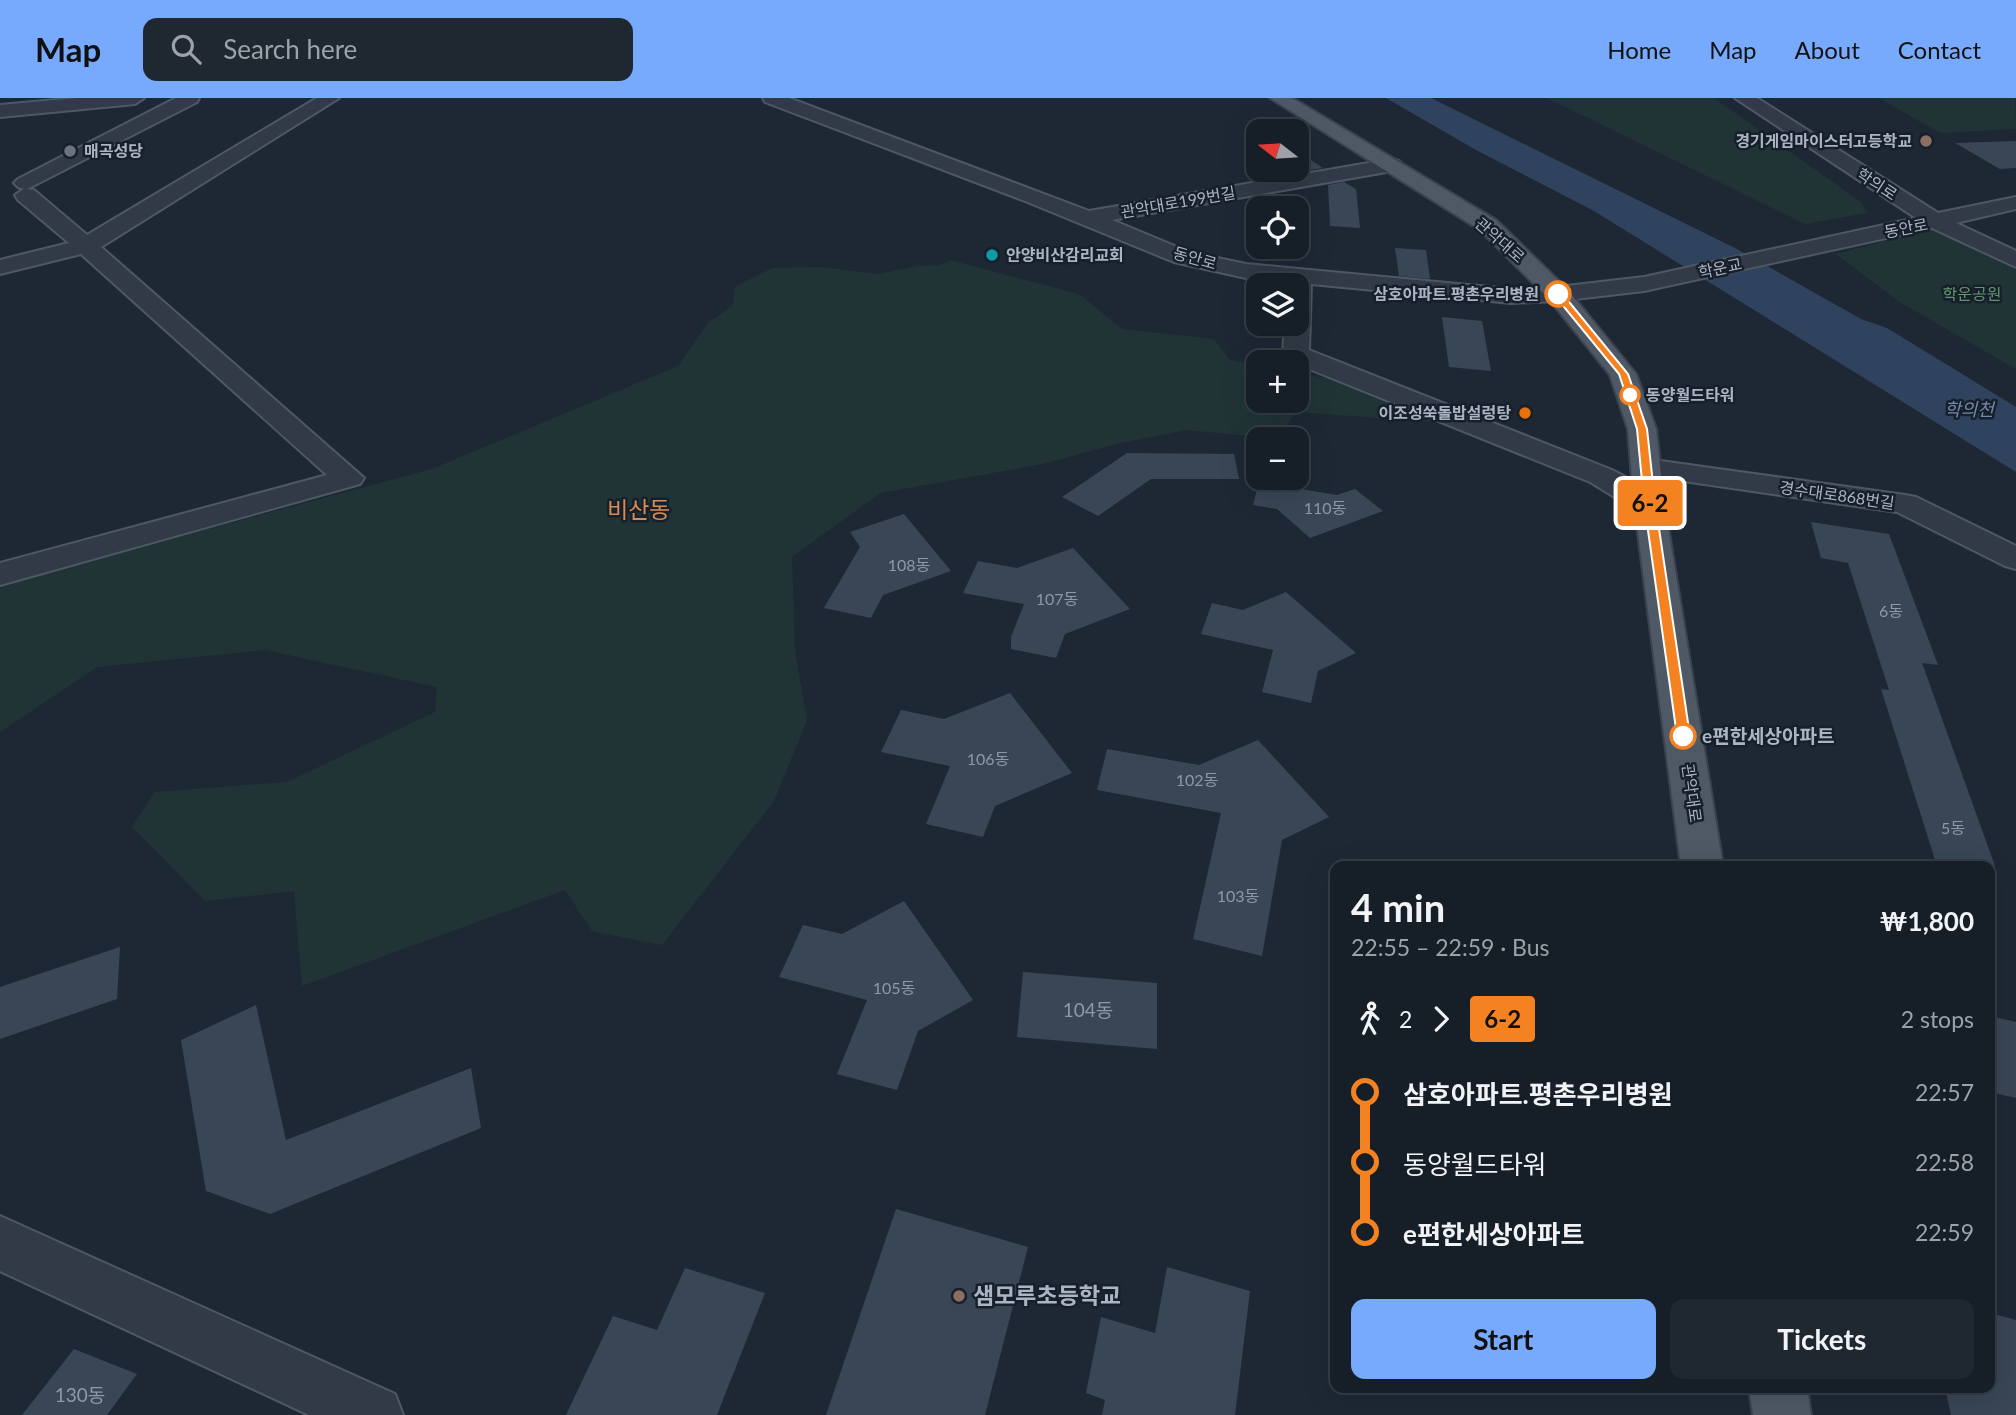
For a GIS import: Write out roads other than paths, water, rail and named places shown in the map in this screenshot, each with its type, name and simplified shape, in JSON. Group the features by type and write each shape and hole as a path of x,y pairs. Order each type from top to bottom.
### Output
{"main road":[{"name":"관악대로","path":"1279,98 1488,225 1558,294 1623,374 1642,429 1649,502 1701,861"},
{"path":"1779,1393 1782,1415"}],"street":[{"path":"0,111 135,98"},
{"path":"2,194 25,189 190,98"},
{"path":"0,267 86,246 330,98"},
{"name":"동안로","path":"772,98 1088,218 1182,257 1267,273"},
{"name":"학의로","path":"1744,98 1937,222 2016,260"},
{"name":"관악대로199번길","path":"1088,218 1392,166"},
{"path":"0,574 348,478 25,189"},
{"name":"동안로","path":"1796,251 2016,203"},
{"name":"학운교","path":"1644,284 1796,251"},
{"name":"동안로","path":"1309,277 1511,296 1558,294 1644,284"},
{"path":"1297,336 1296,354 1601,476 1649,502"},
{"name":"경수대로868번길","path":"1646,468 1905,504 2016,559"},
{"path":"0,1243 374,1415"}],"water":[{"name":"학의천","path":"1386,98 1431,98 1737,249 1861,319 1887,328 2016,407 2016,472 1594,211 1476,150"}],"place":[{"name":"경기게임마이스터고등학교","path":"1926,141"},
{"name":"매곡성당","path":"70,151"},
{"name":"안양비산감리교회","path":"992,255"},
{"name":"삼호아파트.평촌우리병원","path":"1558,294"},
{"name":"동양월드타워","path":"1630,395"},
{"name":"이조성쑥돌밥설렁탕","path":"1525,413"},
{"name":"e편한세상아파트","path":"1683,736"},
{"name":"샘모루초등학교","path":"959,1296"}],"district":[{"name":"비산동","path":"639,510"}],"park label":[{"name":"학운공원","path":"1972,294"}]}
